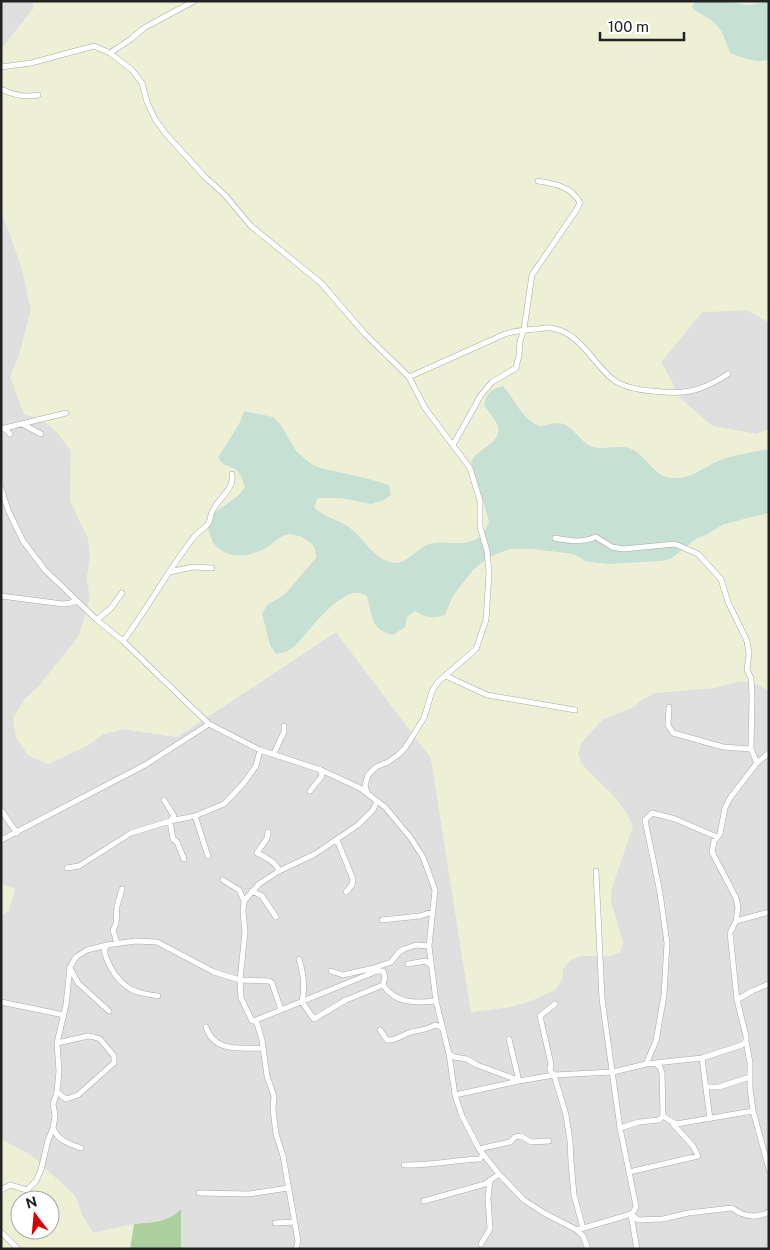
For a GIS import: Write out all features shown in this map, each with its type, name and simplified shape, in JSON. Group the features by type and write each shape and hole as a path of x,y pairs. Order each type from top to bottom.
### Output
{"street":[{"path":"110,53 144,28 194,1"},
{"path":"1,67 31,63 94,46 110,53 132,70 142,83 151,111 165,133 224,194 251,226 321,283 365,334 409,378 425,408 470,468 480,501 480,527 487,551 489,573 486,620 476,649 438,682 432,691 424,718 405,748 393,759 376,767 368,774 365,786 367,792"},
{"path":"1,88 16,95 38,95"},
{"path":"453,445 481,395 492,382 506,376 516,368 532,276 580,202 575,193 568,188 538,181"},
{"path":"409,378 492,339 519,330 550,328 564,332 582,345 613,379 622,386 668,394 683,393 697,390 728,374"},
{"path":"2,428 66,413"},
{"path":"22,424 41,434"},
{"path":"2,428 10,434"},
{"path":"123,641 194,536 209,522 212,511 233,480 232,474"},
{"path":"1,488 8,510 23,541 45,570 96,620 123,641 209,724 260,750 274,753 284,759 321,770 367,792 385,807 410,837 423,857 435,890 429,946 441,1027 449,1054 456,1095 462,1116 481,1151 499,1174 524,1200 544,1213 580,1229 630,1214 636,1206 620,1128 602,999 596,871"},
{"path":"555,538 575,542 596,537 612,547 624,549 675,544 698,554 721,579 728,602 746,641 749,654 747,670 751,678 752,696 751,749 757,763"},
{"path":"168,573 174,570 193,567 212,568"},
{"path":"96,620 111,608 122,593"},
{"path":"1,596 63,604 76,600"},
{"path":"446,676 488,694 575,710"},
{"path":"669,707 668,725 673,733 723,747 751,749"},
{"path":"1,840 146,765 209,724"},
{"path":"274,753 284,732 284,726"},
{"path":"67,868 79,866 131,833 170,820 195,816 224,804 243,784 256,766 260,750"},
{"path":"769,752 757,763 724,808 720,834 714,841 712,852 729,888 736,898 738,907 736,920 730,932 737,1000 750,1064 753,1111 769,1169"},
{"path":"310,791 322,776 321,770"},
{"path":"164,800 174,816 170,820"},
{"path":"244,901 259,884 337,840 368,816 376,806 377,801"},
{"path":"1,810 17,832"},
{"path":"646,1064 656,1041 664,995 667,943 660,894 645,820 652,813 662,814 717,837"},
{"path":"195,816 208,856"},
{"path":"170,820 173,838 177,842 184,859"},
{"path":"268,832 267,838 256,852 268,858 279,871"},
{"path":"337,840 353,879 352,885 346,892"},
{"path":"223,880 239,890 244,901 245,932 240,980 242,998 252,1021 377,971 383,971 385,977 383,984 387,991 398,999 416,1003 436,1001"},
{"path":"117,943 113,930 116,924 117,906 122,889"},
{"path":"252,891 262,896 276,917"},
{"path":"382,920 420,916 432,912"},
{"path":"736,920 769,912"},
{"path":"1,1190 10,1185 27,1190 36,1181 42,1170 55,1116 54,1104 59,1071 57,1044 64,1015 70,967 76,956 87,950 117,943 136,941 157,942 214,972 240,980 265,980 272,983 281,1010"},
{"path":"107,945 104,950 106,961 120,982 136,992 158,996"},
{"path":"331,971 343,975 374,968 391,962 398,952 404,949 416,945 429,946"},
{"path":"299,959 303,970 304,989 302,1002 314,1019 346,1000 383,984"},
{"path":"408,964 426,961 432,965"},
{"path":"70,967 78,984 109,1011"},
{"path":"737,1000 769,984"},
{"path":"2,1003 64,1015"},
{"path":"554,1004 540,1016 551,1064 550,1070 554,1075 566,1115 574,1195 580,1229 588,1249"},
{"path":"256,1020 264,1048 267,1076 274,1096 273,1109 276,1134 283,1156 295,1222 298,1240 296,1249"},
{"path":"380,1030 387,1040 394,1040 410,1032 434,1025 441,1027"},
{"path":"206,1027 209,1037 218,1044 232,1048 264,1048"},
{"path":"57,1044 88,1036 94,1037 100,1039 114,1056 114,1062 78,1095 66,1099 57,1092"},
{"path":"509,1039 519,1081"},
{"path":"456,1095 554,1075 613,1072 646,1064 702,1058 746,1041"},
{"path":"449,1054 454,1058 467,1059 477,1065 519,1081"},
{"path":"702,1058 710,1119"},
{"path":"620,1128 639,1122 659,1120 663,1116 662,1073 660,1067 655,1064"},
{"path":"707,1087 719,1087 750,1077"},
{"path":"673,1124 753,1111"},
{"path":"629,1172 698,1156 693,1146 663,1116"},
{"path":"53,1128 55,1134 64,1142 82,1148"},
{"path":"481,1151 510,1142 515,1137 521,1136 531,1142 549,1141"},
{"path":"404,1165 424,1165 480,1159 481,1151"},
{"path":"424,1201 485,1184 499,1174"},
{"path":"481,1244 490,1229 488,1198 490,1180"},
{"path":"198,1193 249,1194 288,1188"},
{"path":"630,1214 638,1220 662,1219 688,1213 732,1208 740,1214 759,1218 769,1212"},
{"path":"630,1214 638,1249"},
{"path":"275,1223 295,1222"},
{"path":"1,1232 18,1249"}],"shaded area":[{"path":"1,1 32,1 34,8 1,49"},
{"path":"1,210 22,268 31,310 19,356 10,377 43,420 58,433 71,451 70,500 88,538 90,558 87,578 90,599 79,636 39,686 24,700 87,746 103,734 124,729 177,737 336,632 431,758 471,1012 509,1007 531,1001 562,980 563,969 569,961 579,956 589,955 623,943 611,902 611,891 628,816 610,792 588,772 581,763 578,753 581,743 596,726 603,719 634,707 641,700 654,693 712,688 737,682 749,682 769,691 769,1249 181,1249 181,1209 175,1215 165,1220 134,1224 93,1233 82,1215 75,1196 32,1156 1,1139 1,916 9,910 15,889 1,884"},
{"path":"747,310 765,320 769,325 769,429 756,434 712,426 680,398 661,362 702,312"}],"green space":[{"path":"32,1 696,1 692,7 698,14 708,18 717,25 723,33 730,53 761,62 769,60 769,325 765,320 747,310 702,312 661,362 680,398 712,426 756,434 769,429 769,449 741,455 693,475 673,479 662,475 639,455 610,448 591,446 567,426 557,423 548,426 537,426 529,420 510,394 484,405 496,422 498,432 494,442 477,453 482,502 489,521 483,535 464,543 425,546 408,560 387,562 378,556 349,527 330,519 313,507 318,498 340,498 371,504 389,485 320,468 311,464 296,451 280,424 273,417 254,412 240,422 218,457 224,465 234,467 241,475 245,487 239,495 206,519 212,538 267,547 286,535 297,536 307,540 314,547 316,558 284,595 276,601 295,646 338,599 357,592 367,596 372,616 407,617 415,611 450,606 453,596 480,563 489,557 510,549 532,549 574,554 585,561 607,564 651,563 680,552 697,538 724,524 769,513 769,691 749,682 737,682 712,688 654,693 641,700 634,707 603,719 581,743 578,753 581,763 617,800 633,826 611,891 611,902 623,943 620,953 609,956 579,956 569,961 563,969 562,980 555,990 531,1001 509,1007 471,1012 431,758 336,632 177,737 124,729 103,734 87,746 48,764 28,755 16,738 13,718 24,700 39,686 79,636 90,599 87,578 90,558 88,538 70,500 71,451 58,433 43,420 24,414 10,377 19,356 31,310 22,268 1,210 1,49 34,8"},
{"path":"696,1 721,1 749,5 769,2 769,60 754,60 730,53 717,25 692,7"},
{"path":"503,386 522,412 535,424 541,426 554,423 562,424 591,446 629,448 640,455 655,470 667,477 686,477 727,458 769,449 769,513 724,524 697,538 672,558 662,561 607,564 585,561 574,554 532,549 510,549 489,557 473,570 453,596 445,615 430,617 415,611 407,617 405,627 393,635 380,630 376,626 367,596 360,593 348,595 340,599 323,614 295,646 286,652 276,654 270,645 262,614 267,605 284,595 316,558 316,553 309,541 293,535 278,538 269,546 255,553 242,555 228,554 217,547 213,541 206,519 239,495 245,487 238,472 224,465 218,458 240,422 244,411 273,417 280,424 296,451 311,464 320,468 389,485 391,495 382,501 371,504 340,498 318,498 314,507 323,514 350,528 382,559 394,563 409,558 427,545 433,543 469,542 484,532 489,521 471,462 497,436 498,427 496,422 484,405 486,397 490,392"},
{"path":"1,884 15,889 9,910 1,916"},
{"path":"1,1139 32,1156 75,1196 82,1215 93,1233 134,1224 130,1249 1,1249"},
{"path":"181,1209 181,1249 130,1249 134,1224 165,1219 176,1214"}]}
